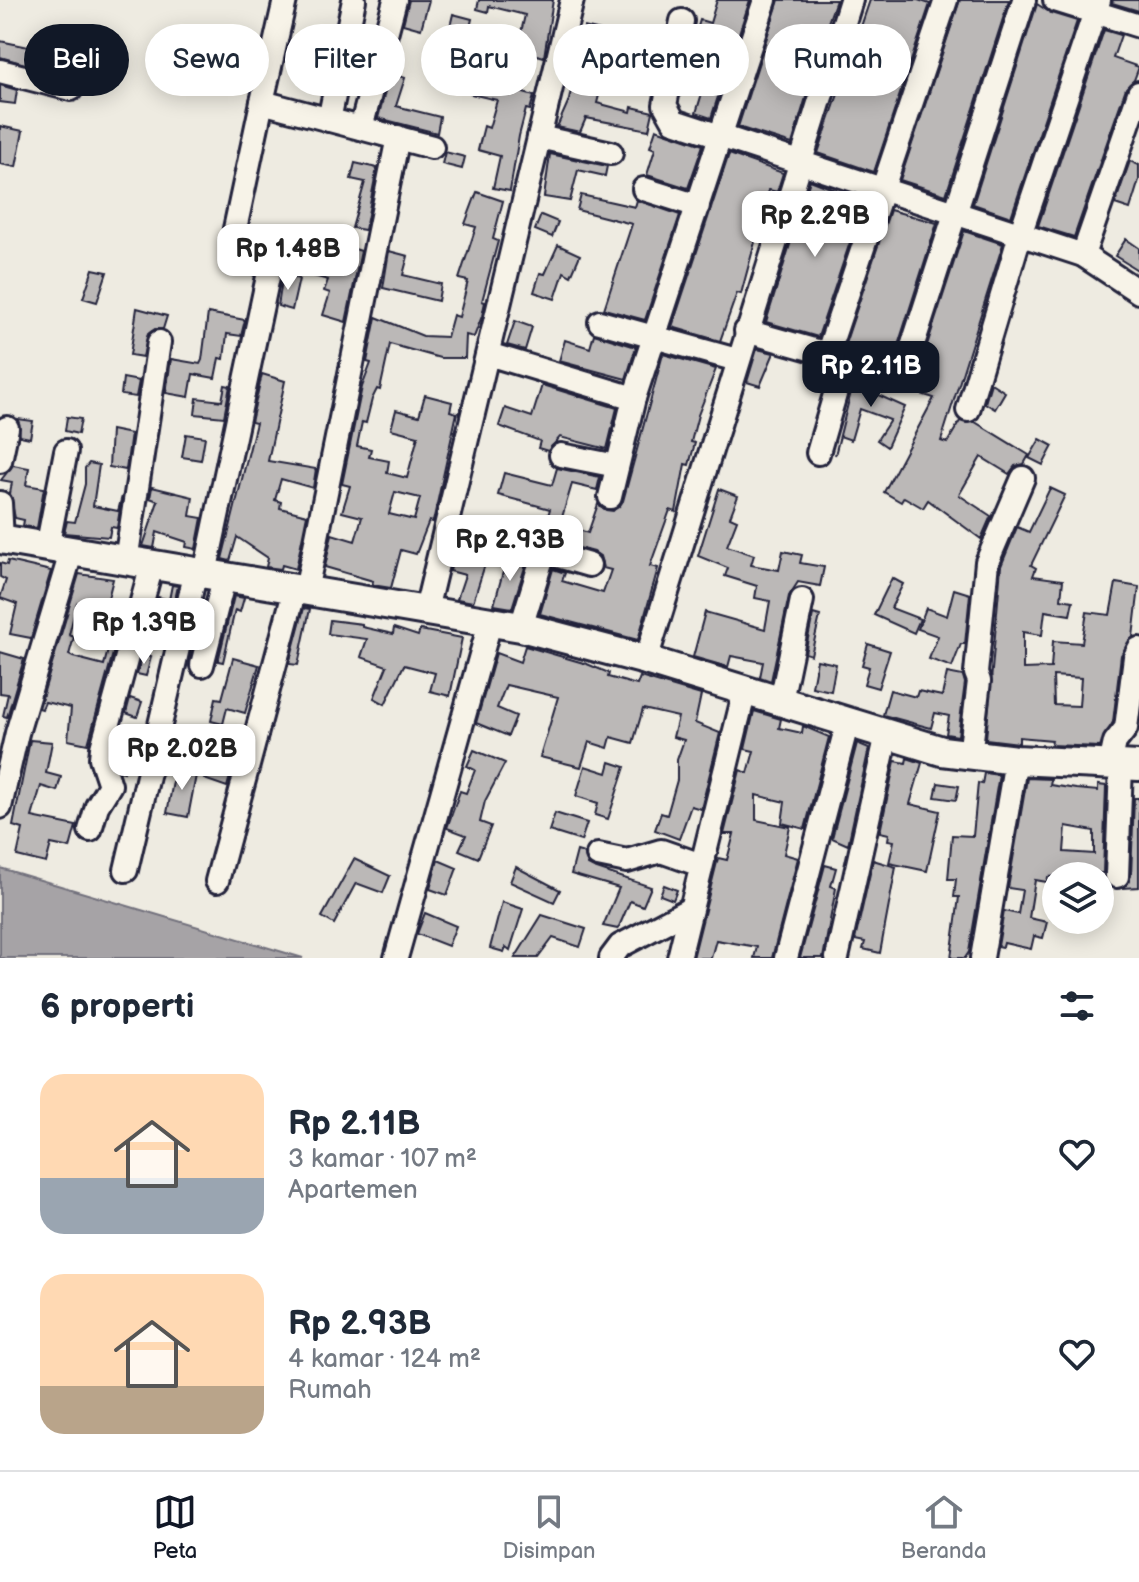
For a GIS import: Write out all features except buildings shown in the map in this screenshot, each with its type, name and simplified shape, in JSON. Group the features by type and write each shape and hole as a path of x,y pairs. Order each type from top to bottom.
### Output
{"main road":[{"path":"1,540 521,627 646,660 887,734 970,756 1123,766"}],"street":[{"path":"126,870 209,573 269,272 255,259 235,229 285,0"},
{"path":"329,120 354,0"},
{"path":"361,128 395,0"},
{"path":"426,610 572,0"},
{"path":"610,497 634,398 765,0"},
{"path":"646,660 851,0"},
{"path":"818,453 836,358 881,188 946,0"},
{"path":"746,331 836,358 899,374 904,372 1024,0"},
{"path":"1055,0 1096,7 1139,26"},
{"path":"968,410 1020,235 1096,7"},
{"path":"682,21 666,110 674,121 1083,255 1139,292"},
{"path":"0,71 24,77"},
{"path":"1083,255 1139,93"},
{"path":"262,102 432,147"},
{"path":"217,881 301,590 398,137"},
{"path":"539,137 611,153"},
{"path":"1120,145 1139,159"},
{"path":"644,189 698,206"},
{"path":"600,322 737,360"},
{"path":"90,830 97,806 110,785 101,758 102,748 139,563 159,342"},
{"path":"488,354 634,398"},
{"path":"0,461 7,428"},
{"path":"0,807 9,732 59,550 66,451"},
{"path":"561,455 617,466"},
{"path":"970,756 979,681 976,673 987,562 1023,478"},
{"path":"0,503 1,540"},
{"path":"521,627 544,552 589,565"},
{"path":"202,665 209,573"},
{"path":"781,701 802,600"},
{"path":"396,958 490,623"},
{"path":"1117,876 1123,766 1115,742 1126,728 1135,657 1139,649"},
{"path":"679,958 745,690"},
{"path":"786,958 848,721"},
{"path":"837,958 887,734"},
{"path":"982,958 1016,760"},
{"path":"598,855 627,861 661,851 701,865"},
{"path":"611,958 620,946 690,909"}],"shaded area":[{"path":"0,868 303,958 0,958"}]}
